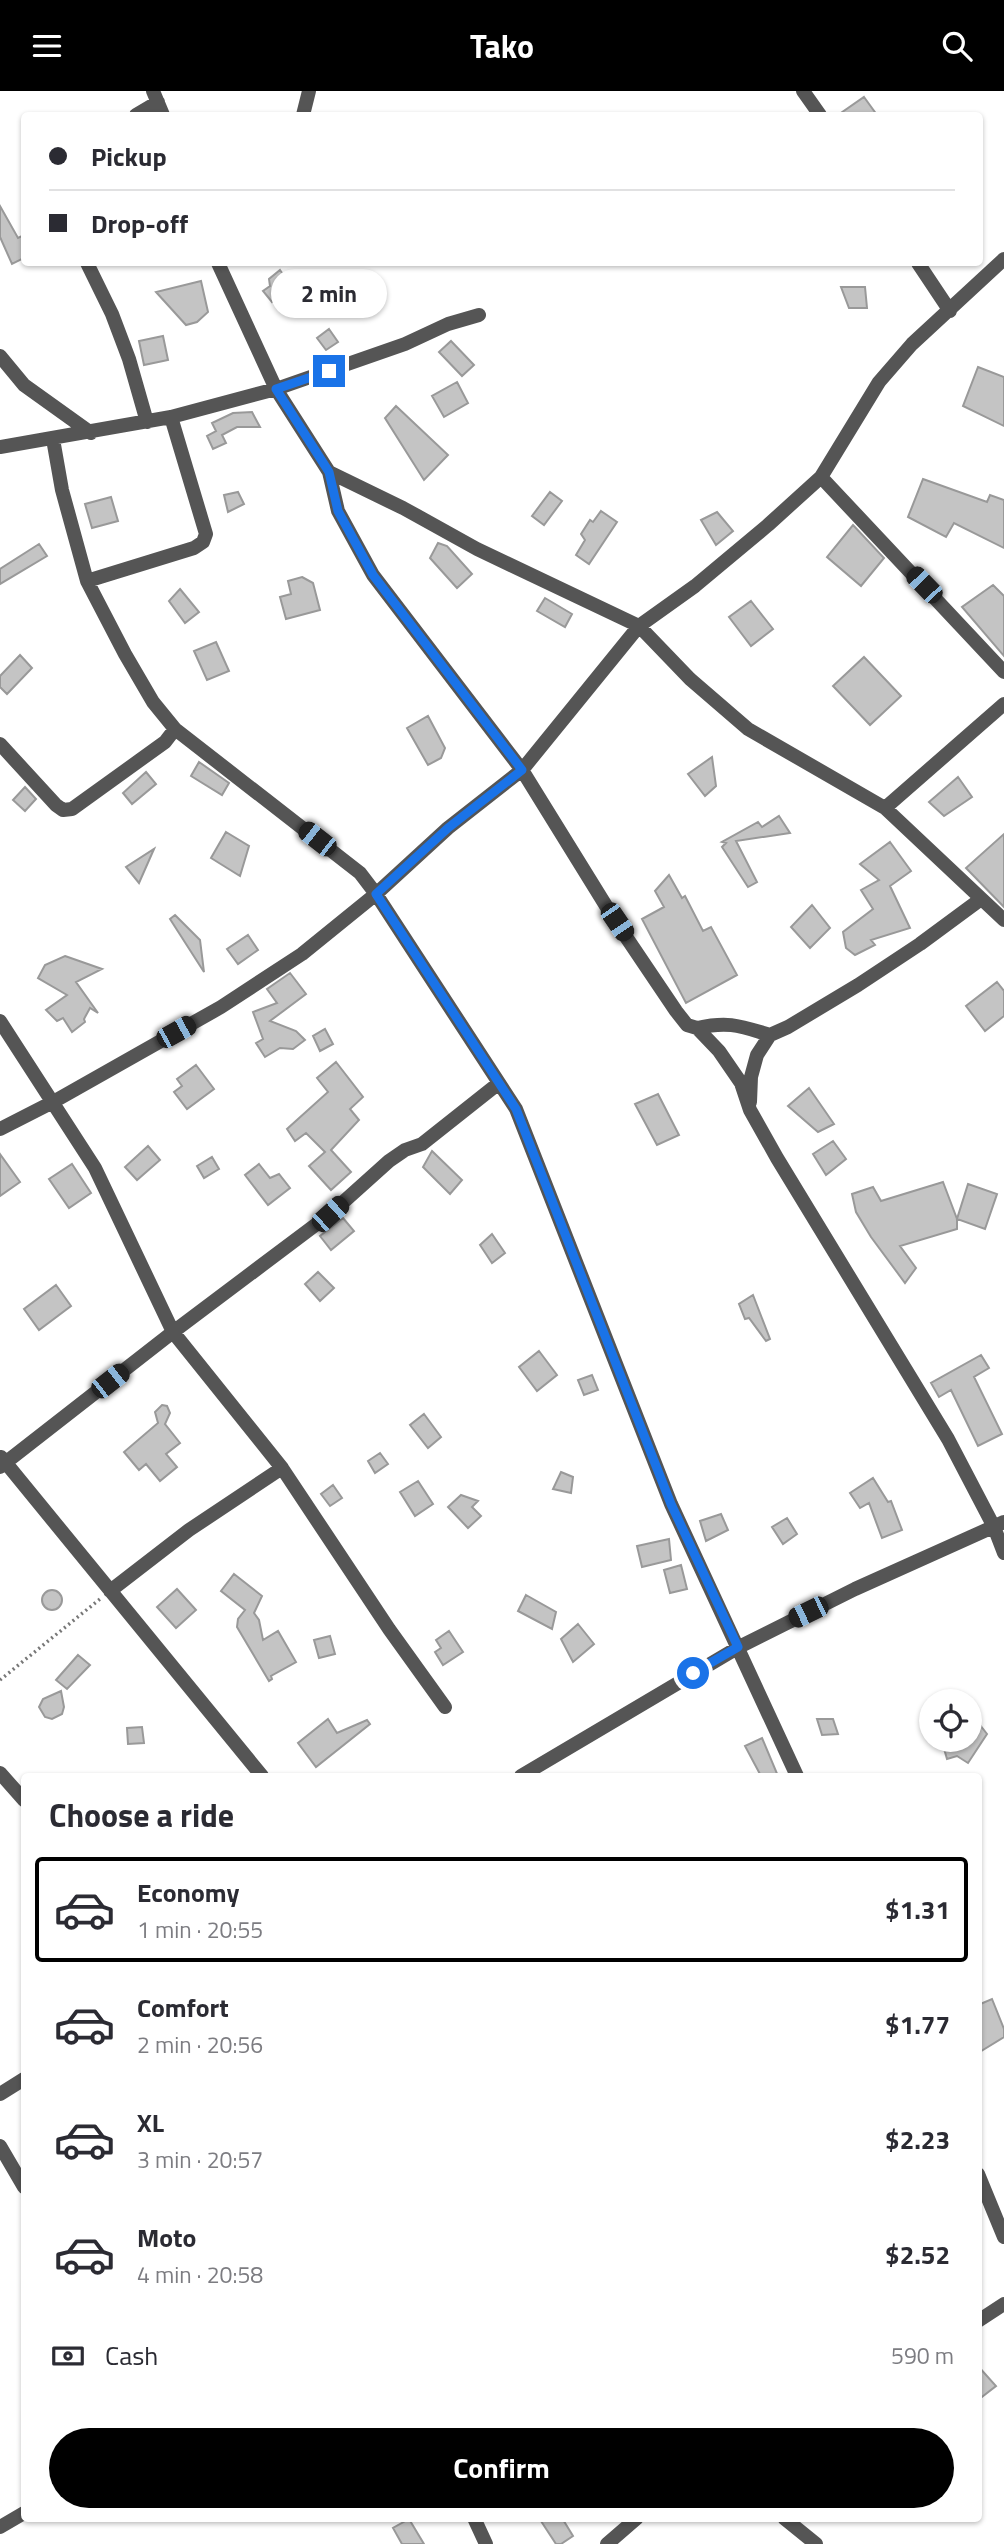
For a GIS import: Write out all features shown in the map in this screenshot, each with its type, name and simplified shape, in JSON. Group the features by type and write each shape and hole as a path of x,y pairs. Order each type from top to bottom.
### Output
{"street":[{"path":"304,112 309,91"},
{"path":"803,91 818,112"},
{"path":"142,112 158,103"},
{"path":"0,1129 221,1007 302,954 376,894 448,828 522,770 639,626 695,586 821,477 878,382 912,344 1004,260"},
{"path":"88,266 120,336 147,422"},
{"path":"219,266 276,389 329,472 338,511 373,575 522,770 676,1011 687,1025 696,1028 719,1051 741,1083 750,1110 777,1158 999,1525 1004,1553"},
{"path":"920,266 950,311"},
{"path":"0,447 171,417 276,389 405,344 448,324 479,315"},
{"path":"0,356 24,385 91,432"},
{"path":"87,581 194,548 203,542 206,534 171,417"},
{"path":"53,439 62,490 87,581 146,690 175,729 360,873 516,1109 671,1504 796,1773"},
{"path":"329,472 403,508 477,549 639,626 690,679 748,729 885,808 1004,920"},
{"path":"821,477 1004,672"},
{"path":"885,808 1004,703"},
{"path":"0,744 55,805 63,810 72,809 124,772 165,742 175,729"},
{"path":"750,1110 751,1077 757,1055 770,1035 858,985 981,899"},
{"path":"0,1021 95,1168 173,1332 282,1468 389,1629 445,1707"},
{"path":"696,1028 720,1023 770,1035"},
{"path":"259,1773 2,1462 330,1214 389,1161 422,1143 499,1083"},
{"path":"110,1591 190,1530 282,1468"},
{"path":"526,1773 738,1647 912,1563 999,1525"},
{"path":"0,1773 21,1797"},
{"path":"0,2094 21,2081"},
{"path":"0,2146 21,2182"},
{"path":"982,2184 1004,2237"},
{"path":"982,2318 1004,2304"},
{"path":"0,2527 21,2516"},
{"path":"476,2522 486,2544"},
{"path":"607,2544 632,2522"},
{"path":"789,2522 816,2544"}],"path":[{"path":"0,1680 110,1591"}],"building":[{"path":"864,97 875,112 842,112"},
{"path":"0,206 18,238 21,236 21,260 12,264 0,237"},
{"path":"280,270 292,287 272,302 263,291 270,286 269,279"},
{"path":"201,281 208,312 197,322 186,325 156,292"},
{"path":"841,287 865,287 867,308 849,308"},
{"path":"329,329 338,342 326,350 317,338"},
{"path":"163,336 168,360 144,365 139,341"},
{"path":"451,341 474,365 462,376 439,352"},
{"path":"978,367 1004,377 1004,426 963,406"},
{"path":"457,382 468,403 444,417 432,396"},
{"path":"396,406 448,455 424,480 385,418"},
{"path":"252,412 260,427 237,427 222,435 226,443 213,449 207,436 216,431 212,423 233,413"},
{"path":"923,479 987,502 990,495 1004,500 1004,548 954,523 946,537 908,517"},
{"path":"238,492 244,504 228,512 224,495"},
{"path":"550,492 562,501 544,525 532,516"},
{"path":"111,497 118,521 92,528 85,504"},
{"path":"601,511 617,522 589,564 576,555 585,540 581,534 590,520 593,522"},
{"path":"717,512 733,531 716,545 701,520"},
{"path":"853,525 884,558 861,586 827,557"},
{"path":"438,543 447,546 472,574 457,588 430,558"},
{"path":"39,544 47,556 0,584 0,569"},
{"path":"302,577 313,583 320,610 286,619 280,597 291,594 288,581"},
{"path":"993,585 1004,596 1004,656 962,607"},
{"path":"180,589 199,612 185,623 169,601"},
{"path":"545,598 572,614 565,627 537,611"},
{"path":"751,601 773,629 751,646 729,617"},
{"path":"216,642 229,671 207,680 194,651"},
{"path":"20,655 32,668 7,694 0,687 0,676"},
{"path":"864,657 901,696 870,725 833,686"},
{"path":"428,716 445,748 441,758 428,765 407,728"},
{"path":"712,757 716,786 705,796 688,774"},
{"path":"199,762 229,783 222,795 191,776"},
{"path":"146,772 156,784 132,804 123,793"},
{"path":"958,777 972,797 944,816 929,802"},
{"path":"25,787 36,799 25,811 13,800"},
{"path":"779,816 790,833 736,841 757,882 748,887 722,847 726,843 722,842 758,822 762,827"},
{"path":"226,832 249,846 240,876 211,858"},
{"path":"1004,834 1004,907 966,868"},
{"path":"890,842 911,871 890,886 910,928 871,940 875,945 855,955 846,948 843,932 873,909 861,890 879,880 860,864"},
{"path":"154,849 139,883 126,867"},
{"path":"669,875 682,898 685,896 703,931 711,927 737,975 686,1003 642,919 664,907 655,891"},
{"path":"812,905 830,928 810,948 791,927"},
{"path":"175,915 200,940 204,972 170,919"},
{"path":"248,935 258,950 238,964 227,949"},
{"path":"65,956 102,969 76,982 98,1013 90,1008 85,1022 72,1032 63,1018 57,1021 46,1010 67,995 38,978 45,965"},
{"path":"290,973 306,994 270,1021 296,1031 305,1040 293,1049 280,1048 265,1057 256,1043 263,1039 253,1012 277,1003 267,989"},
{"path":"997,982 1004,991 1004,1016 985,1031 966,1006"},
{"path":"325,1029 333,1044 320,1051 313,1036"},
{"path":"336,1062 363,1097 350,1109 359,1120 331,1150 351,1172 331,1190 309,1166 325,1152 306,1133 295,1141 287,1129 328,1092 317,1078"},
{"path":"196,1065 214,1089 187,1109 174,1092 182,1086 177,1079"},
{"path":"809,1088 834,1124 818,1132 788,1106"},
{"path":"658,1094 679,1135 657,1145 635,1104"},
{"path":"833,1141 846,1159 826,1175 813,1154"},
{"path":"148,1146 160,1160 137,1180 125,1167"},
{"path":"432,1151 462,1180 450,1194 423,1167"},
{"path":"0,1154 20,1182 0,1196"},
{"path":"212,1157 219,1169 204,1178 197,1166"},
{"path":"72,1164 91,1193 69,1208 49,1179"},
{"path":"259,1164 270,1178 279,1174 290,1188 268,1205 245,1175"},
{"path":"943,1182 957,1219 957,1229 900,1246 916,1268 905,1283 856,1212 852,1194 873,1187 881,1201"},
{"path":"968,1184 997,1194 985,1229 957,1219"},
{"path":"343,1218 354,1231 331,1250 320,1236"},
{"path":"492,1234 505,1253 492,1263 480,1245"},
{"path":"318,1272 334,1288 320,1301 305,1284"},
{"path":"56,1285 71,1306 39,1330 24,1309"},
{"path":"753,1295 770,1339 766,1341 749,1318 745,1319 739,1304"},
{"path":"539,1351 557,1375 537,1391 519,1367"},
{"path":"981,1355 989,1368 974,1377 1002,1434 978,1446 951,1390 939,1397 931,1383"},
{"path":"592,1375 598,1390 584,1395 578,1380"},
{"path":"162,1405 167,1406 170,1413 165,1424 180,1443 166,1454 177,1467 160,1481 146,1464 139,1470 124,1452 158,1423 155,1412"},
{"path":"424,1414 441,1437 428,1448 410,1425"},
{"path":"380,1453 388,1464 375,1473 368,1461"},
{"path":"561,1472 573,1477 571,1493 553,1489"},
{"path":"873,1478 888,1502 891,1501 902,1530 882,1538 869,1503 860,1508 850,1493"},
{"path":"418,1481 433,1504 415,1516 400,1492"},
{"path":"333,1485 342,1498 330,1506 321,1494"},
{"path":"461,1495 478,1501 472,1507 481,1516 468,1528 448,1507"},
{"path":"721,1514 728,1530 706,1541 700,1521"},
{"path":"787,1518 797,1534 783,1544 772,1527"},
{"path":"669,1539 671,1560 642,1567 637,1546"},
{"path":"681,1565 687,1589 670,1593 664,1570"},
{"path":"234,1574 262,1596 254,1613 259,1620 263,1640 278,1631 296,1662 271,1676 269,1681 237,1627 238,1619 245,1610 221,1591"},
{"path":"177,1589 196,1610 176,1628 157,1607"},
{"path":"48,1590 56,1590 62,1600 56,1610 48,1610 42,1604 42,1596"},
{"path":"526,1595 556,1612 552,1629 518,1611"},
{"path":"578,1624 594,1644 573,1662 561,1639"},
{"path":"449,1631 463,1652 443,1665 435,1652 441,1648 436,1640"},
{"path":"330,1636 335,1654 319,1658 314,1640"},
{"path":"78,1655 90,1665 67,1689 56,1680"},
{"path":"61,1691 64,1707 62,1714 52,1719 45,1717 39,1707 43,1699"},
{"path":"328,1719 337,1733 367,1720 370,1724 316,1767 298,1743"},
{"path":"817,1719 833,1719 838,1734 822,1735"},
{"path":"142,1727 144,1743 128,1744 127,1728"},
{"path":"982,1728 987,1734 982,1742"},
{"path":"762,1738 777,1773 759,1773 745,1746"},
{"path":"945,1752 975,1752 968,1763 957,1756 947,1759"},
{"path":"992,1999 1004,2029 1004,2037 982,2051 982,2003"},
{"path":"982,2370 996,2386 982,2397"},
{"path":"404,2522 411,2522 424,2544 402,2544 393,2528"},
{"path":"542,2522 564,2522 573,2536 561,2544 556,2544"}],"route":[{"path":"329,371 276,389 329,472 338,511 373,575 522,770 448,828 376,894 516,1109 671,1504 738,1647 693,1673"}]}
